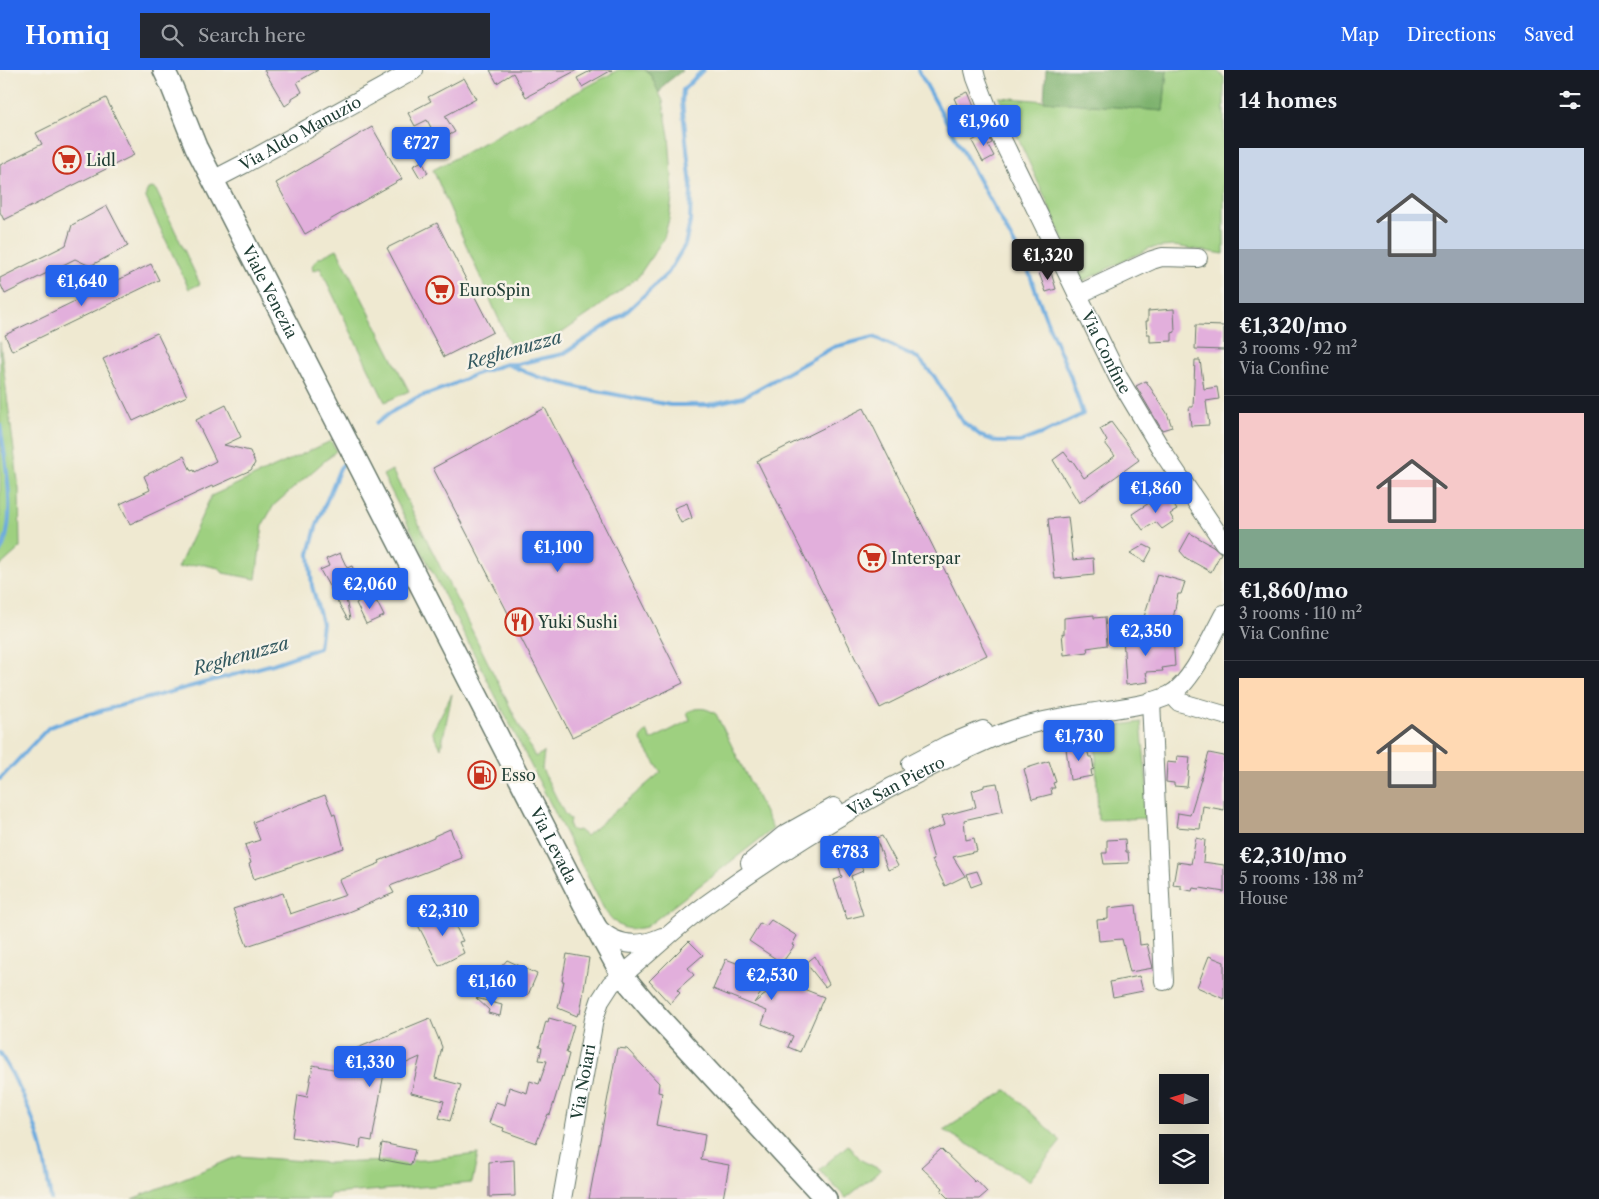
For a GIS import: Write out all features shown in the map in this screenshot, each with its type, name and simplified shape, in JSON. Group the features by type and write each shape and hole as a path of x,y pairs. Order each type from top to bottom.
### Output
{"main road":[{"name":"Viale Venezia","path":"151,70 192,139 348,444"},
{"name":"Viale Venezia","path":"164,70 192,139"},
{"name":"Via Levada","path":"348,444 622,975 649,1007 826,1199"}],"street":[{"name":"Via Aldo Manuzio","path":"213,180 414,70"},
{"name":"Via Confine","path":"974,70 991,117 1077,295 1135,408 1224,543"},
{"path":"1077,295 1152,260 1162,257 1198,258"},
{"path":"622,975 706,904 736,873 784,835 875,783 947,745 990,726 1138,705 1172,694 1192,673 1224,614"},
{"path":"1172,694 1179,702 1224,715"},
{"path":"1151,701 1164,981"},
{"path":"592,920 607,937 617,941 643,944 670,934"},
{"name":"Via Noiari","path":"562,1199 594,1019 600,1001 611,984 622,975"}],"green space":[{"path":"618,70 645,70 650,74 663,101 669,136 673,191 664,238 638,277 592,312 563,332 539,344 512,349 433,170"},
{"path":"645,70 683,70 666,83 659,93 650,74"},
{"path":"1046,70 1167,70 1163,111 1044,101"},
{"path":"1167,70 1216,70 1224,77 1224,254 1174,246 1150,248 1081,282 999,97 1163,111"},
{"path":"148,189 156,190 200,284 189,289 146,198"},
{"path":"337,249 409,391 385,402 320,268 313,271 312,266 317,259"},
{"path":"0,342 19,489 20,548 0,566"},
{"path":"331,441 336,451 274,505 263,524 256,579 223,573 219,568 200,564 178,568 211,496"},
{"path":"392,470 535,757 544,752 542,769 564,813 570,820 570,829 579,830 586,836 661,772 641,741 642,736 647,731 651,740 690,720 687,712 702,709 716,714 773,829 646,927 632,929 622,927 614,921 605,911 383,475"},
{"path":"452,694 441,748 432,732"},
{"path":"1141,722 1150,818 1098,820 1095,729"},
{"path":"1007,1090 1061,1141 1029,1181 944,1130"},
{"path":"848,1145 861,1160 881,1170 846,1198 819,1170"},
{"path":"478,1154 472,1183 330,1194 329,1199 132,1199 239,1156 329,1163 425,1160"}],"building":[{"path":"264,70 318,70 297,82 302,92 292,98 292,101 285,106"},
{"path":"490,70 577,70 526,97 513,73 497,83"},
{"path":"592,70 612,70 582,87 577,78"},
{"path":"464,78 476,99 445,116 455,132 438,141 427,120 415,126 408,113 431,101 428,97"},
{"path":"968,92 975,109 965,112 962,105 958,107 954,98"},
{"name":"Lidl","path":"106,98 134,155 4,220 0,212 0,165 42,144 36,133"},
{"path":"372,127 402,179 305,234 276,183"},
{"path":"987,133 992,143 988,145 994,156 983,162 972,141"},
{"path":"422,161 428,173 420,178 413,166"},
{"path":"107,206 128,246 90,266 75,259 5,294 0,278 66,245 72,225"},
{"name":"EuroSpin","path":"437,223 493,332 444,357 387,248"},
{"path":"151,264 159,280 12,351 5,335"},
{"path":"1050,269 1056,289 1046,292 1039,273"},
{"path":"1174,309 1175,332 1172,333 1172,341 1150,342 1146,321 1148,321 1148,311"},
{"path":"1196,325 1224,326 1224,350 1195,349"},
{"path":"157,333 187,396 133,421 103,359"},
{"path":"1195,360 1200,360 1204,389 1217,387 1219,399 1206,401 1209,425 1191,426 1189,407 1193,407"},
{"path":"1146,381 1167,413 1172,427 1162,430 1136,386"},
{"path":"226,405 241,437 224,445 250,451 255,463 251,470 130,524 120,504 150,490 144,476 184,456 191,471 194,470 195,472 216,461 196,420"},
{"path":"545,408 683,683 572,737 433,468"},
{"name":"Interspar","path":"864,408 987,655 880,708 757,461"},
{"path":"1111,422 1139,460 1079,503 1053,460 1064,452 1084,478 1115,456 1105,443 1107,441 1100,429"},
{"path":"1168,496 1177,510 1170,514 1174,521 1162,529 1156,522 1143,530 1132,514 1149,503 1151,506"},
{"path":"687,503 692,518 681,523 674,508"},
{"path":"1068,517 1073,560 1093,558 1094,575 1055,579 1048,519"},
{"path":"1190,533 1213,546 1221,553 1211,572 1186,558 1180,551"},
{"path":"1144,545 1152,549 1145,562 1130,553"},
{"path":"340,553 347,568 352,566 357,577 343,584 350,619 348,620 320,570 329,566 326,559"},
{"path":"1157,574 1185,582 1181,594 1178,594 1172,624 1144,617"},
{"path":"370,596 374,604 377,602 384,616 366,624 356,603"},
{"path":"1094,615 1094,618 1105,617 1107,645 1087,648 1088,652 1064,655 1062,633 1064,634 1064,618"},
{"path":"1142,634 1143,641 1173,637 1175,666 1162,668 1163,671 1146,672 1148,682 1126,685 1123,636"},
{"path":"1086,744 1089,757 1092,757 1094,769 1091,770 1092,776 1070,780 1066,748"},
{"path":"1209,753 1224,756 1224,810 1203,806 1200,829 1176,827 1178,813 1190,815"},
{"path":"1177,756 1190,757 1187,787 1174,786 1174,783 1166,782 1167,762 1176,763"},
{"path":"1049,761 1056,782 1053,783 1055,788 1051,788 1052,794 1032,799 1024,769"},
{"path":"485,765 491,778 479,784 472,771"},
{"path":"997,783 1003,811 964,820 966,840 974,838 977,851 953,857 965,876 945,886 932,860 934,859 926,832 945,825 942,816 976,807 972,791 984,787 984,785"},
{"path":"325,795 333,815 335,814 344,848 254,879 245,845 260,840 253,822"},
{"path":"450,829 462,858 390,886 394,893 348,912 247,946 233,909 283,893 290,914 346,895 339,880 380,863 379,861 434,838 434,836"},
{"path":"882,836 898,866 888,870 876,838"},
{"path":"1196,838 1205,840 1203,862 1224,865 1224,892 1200,888 1193,888 1192,891 1173,885 1177,862 1191,864"},
{"path":"1125,839 1129,863 1104,864 1102,853 1107,853 1107,840"},
{"path":"845,844 849,855 868,846 873,861 861,865 863,871 851,876 863,915 847,919 834,880 842,877 833,846"},
{"path":"977,871 982,883 971,887 966,874"},
{"path":"1136,905 1140,945 1147,944 1153,968 1130,972 1122,939 1099,941 1097,920 1108,919 1108,908"},
{"path":"450,909 456,922 454,923 463,941 459,942 464,953 439,966 418,925"},
{"path":"771,920 797,936 792,945 794,946 782,963 749,941 760,923 766,926"},
{"path":"689,941 703,955 688,968 694,975 677,990 680,993 670,1004 649,981"},
{"path":"567,954 589,958 580,1014 578,1013 577,1016 558,1008"},
{"path":"815,956 829,984 825,987 806,963"},
{"path":"1209,956 1224,962 1224,999 1197,987"},
{"path":"726,959 772,977 754,1003 783,981 824,997 800,1052 788,1047 793,1036 762,1024 767,1011 713,989"},
{"path":"507,960 537,974 528,995 491,978"},
{"path":"1139,976 1143,991 1113,997 1110,982"},
{"path":"476,998 502,1005 500,1016 488,1013 489,1010"},
{"path":"430,1018 442,1047 435,1078 461,1085 450,1121 439,1118 444,1101 411,1093 420,1057 384,1073 372,1141 361,1139 360,1148 292,1137 298,1095 307,1097 313,1065 368,1076 355,1049"},
{"path":"549,1018 574,1025 566,1053 569,1054 563,1077 550,1115 548,1114 536,1143 503,1131 504,1128 489,1123 496,1102 505,1105 509,1087 527,1093 530,1081 539,1084 547,1061 539,1060 542,1048 539,1047 546,1021 548,1022"},
{"path":"617,1048 627,1049 659,1083 658,1092 662,1093 656,1125 705,1135 701,1160 729,1165 723,1199 589,1199"},
{"path":"382,1143 415,1150 411,1165 379,1159"},
{"path":"941,1149 987,1192 979,1199 949,1199 941,1191 943,1188 921,1167"},
{"path":"514,1160 515,1196 489,1197 489,1162"}],"waterway":[{"name":"Reghenuzza","path":"377,423 388,414 416,398 478,373 506,364 517,364 563,354 624,314 668,273 685,245 690,222 691,187 682,102 683,90 703,70"},
{"path":"506,364 538,377 581,388 670,405 708,405 743,397 834,347 874,337 918,358 934,376 962,421 981,436 997,442 1020,442 1044,433 1083,414 1070,375 1046,319 1027,267 918,70"},
{"path":"0,425 9,490 8,525 0,552"},
{"name":"Reghenuzza","path":"0,779 49,727 82,716 273,664 319,648 322,623 312,586 309,554 316,527 340,468 347,460"},
{"name":"Reghenuzza","path":"0,1053 22,1094 35,1127 43,1153 51,1199"}],"place":[{"name":"Lidl","path":"67,160"},
{"name":"EuroSpin","path":"440,290"},
{"name":"Interspar","path":"872,558"},
{"name":"Yuki Sushi","path":"519,622"},
{"name":"Esso","path":"482,775"}]}
